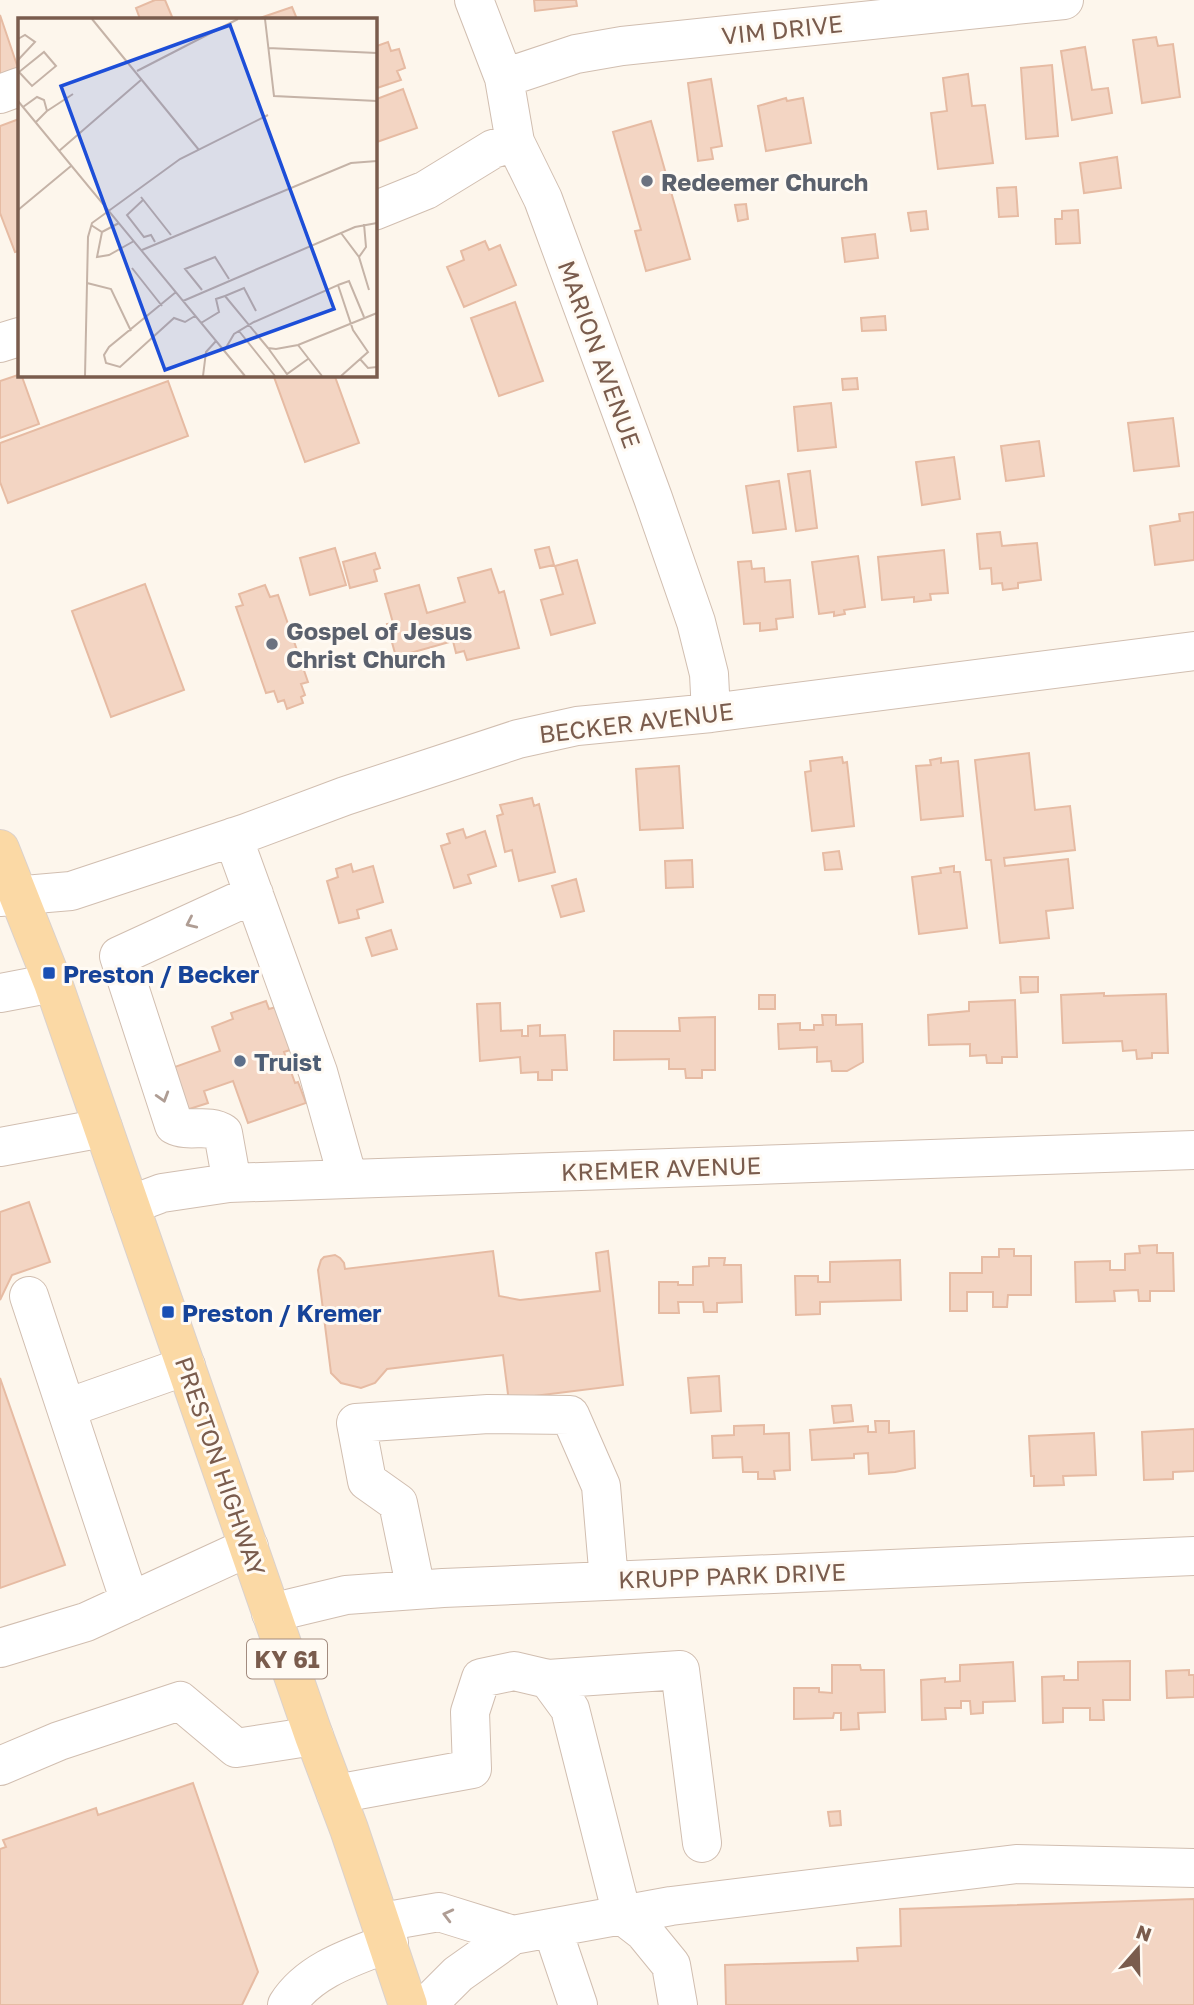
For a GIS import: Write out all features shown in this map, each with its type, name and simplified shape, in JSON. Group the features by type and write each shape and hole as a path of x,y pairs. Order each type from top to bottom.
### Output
{"main road":[{"name":"PRESTON HIGHWAY","path":"0,849 8,896 53,983 408,2005"}],"street":[{"name":"MARION AVENUE","path":"474,0 504,78 515,142 543,199 696,622 709,674 711,713"},
{"name":"VIM DRIVE","path":"504,78 576,54 622,46 1064,0"},
{"path":"0,94 18,87"},
{"path":"376,210 426,190 492,149 515,142"},
{"path":"0,344 18,337"},
{"name":"BECKER AVENUE","path":"8,896 71,891 517,739 577,726 711,713 1194,651"},
{"path":"233,837 318,1072 348,1179"},
{"path":"232,1183 223,1133 218,1129 183,1129 174,1125 119,956 254,894"},
{"path":"0,993 53,983"},
{"path":"0,1147 103,1128"},
{"name":"KREMER AVENUE","path":"130,1205 162,1193 232,1183 1194,1150"},
{"path":"29,1296 130,1602"},
{"path":"67,1408 186,1366"},
{"path":"416,1590 398,1503 367,1481 356,1423 488,1414 570,1415 601,1486 610,1581"},
{"path":"0,1648 86,1622 249,1547"},
{"name":"KRUPP PARK DRIVE","path":"271,1613 346,1595 416,1590 1194,1556"},
{"path":"336,1794 472,1769 470,1712 481,1678 514,1671 548,1679 680,1670 702,1843"},
{"path":"548,1679 570,1709 622,1915 644,1932 671,1965 678,2005"},
{"path":"0,1766 59,1741 180,1702 236,1748 314,1737"},
{"path":"427,2005 458,1974 513,1935 671,1906 1016,1864 1194,1868"},
{"path":"287,2005 302,1986 317,1974 385,1933 439,1912 513,1935"},
{"path":"552,1928 578,2005"}],"building":[{"path":"155,0 165,0 173,18 140,18 136,8"},
{"path":"534,0 576,0 577,6 535,11"},
{"path":"292,7 297,18 260,18"},
{"path":"0,15 18,72 0,82"},
{"path":"1156,37 1158,46 1173,44 1180,97 1142,103 1133,40"},
{"path":"388,42 391,51 399,49 405,68 397,71 401,80 376,88 376,46"},
{"path":"1085,47 1092,90 1108,88 1112,113 1072,120 1061,51"},
{"path":"1052,65 1058,136 1026,139 1021,68"},
{"path":"968,74 972,106 985,105 993,163 938,169 931,113 947,111 943,78"},
{"path":"711,79 722,146 711,148 713,159 698,161 688,83"},
{"path":"403,89 417,128 376,142 376,99"},
{"path":"786,98 787,101 803,98 811,143 766,151 758,106"},
{"path":"18,119 18,251 15,252 0,213 0,126"},
{"name":"Redeemer Church","path":"651,121 690,259 646,271 635,231 641,230 613,132"},
{"path":"1117,157 1121,188 1084,193 1080,163"},
{"path":"1016,187 1018,216 999,217 997,188"},
{"path":"746,204 748,219 738,221 735,205"},
{"path":"1078,210 1080,243 1056,244 1055,219 1062,219 1062,211"},
{"path":"926,211 928,229 911,231 908,213"},
{"path":"875,234 878,258 845,262 842,238"},
{"path":"485,241 489,250 500,245 516,285 464,307 447,267 464,260 461,251"},
{"path":"515,302 543,381 499,396 471,318"},
{"path":"885,316 886,330 862,331 861,318"},
{"path":"22,376 39,424 0,438 0,381"},
{"path":"335,376 359,443 305,462 274,377"},
{"path":"857,378 858,389 843,390 842,379"},
{"path":"168,381 188,436 8,503 0,482 0,443"},
{"path":"831,403 836,447 798,451 794,407"},
{"path":"1173,418 1179,466 1134,471 1128,423"},
{"path":"1039,441 1044,476 1006,481 1001,446"},
{"path":"954,457 960,499 922,505 916,462"},
{"path":"810,471 817,528 796,531 788,474"},
{"path":"779,481 786,529 753,533 746,486"},
{"path":"1194,512 1194,560 1155,565 1150,526 1180,521 1179,514"},
{"path":"1000,532 1002,546 1037,543 1041,580 1018,583 1018,588 1003,590 1002,583 992,584 991,568 980,569 977,534"},
{"path":"549,547 554,565 540,568 535,550"},
{"path":"335,548 346,585 310,595 300,558"},
{"path":"944,550 948,593 930,594 931,600 914,602 914,597 882,600 878,557"},
{"path":"375,553 380,568 374,570 377,581 350,588 343,562"},
{"path":"858,556 865,607 844,610 845,614 834,616 834,612 819,614 812,562"},
{"path":"577,560 595,623 551,635 541,600 563,594 555,566"},
{"path":"751,561 752,569 764,568 765,582 790,580 793,617 776,619 777,629 760,631 760,623 744,624 738,562"},
{"path":"491,569 499,593 504,591 519,648 467,660 464,651 456,653 453,641 396,657 387,624 393,623 385,594 419,585 427,613 465,602 458,578"},
{"path":"145,584 184,690 111,717 72,611"},
{"name":"Gospel of Jesus Christ Church","path":"265,585 270,597 278,595 308,682 301,684 305,695 301,697 303,703 287,709 284,700 278,702 274,691 266,693 236,607 243,605 239,594"},
{"path":"1029,753 1035,810 1070,806 1075,850 1004,858 1005,866 1068,859 1073,908 1046,911 1049,938 1000,943 991,860 986,860 975,760"},
{"path":"842,757 843,763 847,762 854,826 812,831 805,772 811,771 810,761"},
{"path":"941,758 941,763 958,761 963,816 921,820 916,766 931,765 930,760"},
{"path":"679,766 683,828 640,830 636,769"},
{"path":"532,798 534,806 539,804 555,872 519,881 512,850 505,852 497,816 503,814 500,805"},
{"path":"463,829 466,838 485,831 496,866 468,875 471,883 454,888 441,846 450,843 447,834"},
{"path":"839,851 842,869 825,870 823,853"},
{"path":"692,860 693,887 666,888 665,861"},
{"path":"351,864 353,872 373,866 383,902 357,910 359,918 339,923 327,881 338,877 336,869"},
{"path":"954,866 954,872 960,872 967,928 919,934 912,877 941,873 940,868"},
{"path":"576,879 584,911 561,917 552,886"},
{"path":"391,930 397,949 372,956 366,938"},
{"path":"1020,977 1038,977 1038,992 1021,993"},
{"path":"1104,993 1104,996 1166,994 1168,1053 1152,1053 1152,1058 1137,1059 1136,1050 1123,1051 1122,1041 1063,1043 1061,995"},
{"path":"759,995 775,995 775,1009 759,1009"},
{"path":"1015,1000 1017,1057 1002,1057 1002,1063 987,1063 986,1055 970,1056 970,1044 929,1045 928,1015 969,1011 969,1002"},
{"name":"Truist","path":"266,1001 269,1009 276,1007 290,1050 284,1052 295,1083 298,1082 306,1103 248,1123 233,1081 204,1091 208,1103 183,1111 169,1069 220,1051 212,1027 233,1019 231,1013"},
{"path":"500,1003 501,1031 522,1030 522,1036 528,1036 528,1026 540,1025 540,1036 565,1035 567,1070 552,1070 552,1080 538,1080 538,1072 521,1073 520,1057 480,1061 477,1004"},
{"path":"822,1015 836,1015 836,1025 862,1024 863,1062 847,1071 832,1071 831,1061 817,1062 817,1047 779,1049 778,1024 800,1023 800,1030 814,1030 814,1025 823,1025"},
{"path":"715,1017 715,1070 702,1070 702,1078 686,1078 685,1069 669,1069 669,1059 614,1060 614,1031 680,1031 679,1018"},
{"path":"29,1202 50,1262 12,1275 0,1300 0,1212"},
{"path":"1157,1245 1157,1253 1173,1253 1174,1291 1150,1291 1150,1301 1139,1301 1138,1290 1114,1291 1115,1301 1076,1302 1075,1262 1110,1261 1110,1270 1125,1270 1125,1254 1140,1253 1139,1246"},
{"path":"999,1249 1014,1249 1014,1256 1031,1256 1031,1295 1008,1295 1007,1307 993,1307 993,1292 967,1292 967,1311 950,1311 950,1273 982,1273 982,1257 999,1257"},
{"path":"493,1251 499,1296 520,1300 600,1291 596,1253 608,1251 623,1385 534,1396 509,1402 503,1355 387,1369 375,1383 361,1388 341,1383 331,1373 318,1270 324,1257 335,1255 344,1263 345,1269"},
{"path":"709,1258 725,1258 724,1265 741,1265 742,1302 717,1303 717,1312 704,1312 703,1302 678,1302 679,1313 659,1313 659,1282 693,1285 693,1267 709,1266"},
{"path":"900,1260 901,1300 820,1302 820,1314 796,1315 795,1276 818,1276 818,1282 830,1282 830,1262"},
{"path":"719,1376 721,1411 691,1413 688,1378"},
{"path":"0,1378 65,1565 0,1588"},
{"path":"851,1405 853,1421 834,1423 832,1406"},
{"path":"875,1421 889,1421 889,1433 914,1431 915,1468 869,1474 868,1453 854,1454 854,1458 812,1460 810,1430 868,1426 868,1432 876,1432"},
{"path":"764,1425 764,1434 789,1433 790,1470 774,1471 775,1479 758,1479 758,1472 743,1472 742,1457 713,1458 712,1436 734,1435 734,1426"},
{"path":"1194,1429 1194,1471 1173,1472 1173,1479 1144,1480 1142,1432"},
{"path":"1094,1433 1096,1475 1063,1476 1064,1485 1034,1486 1029,1436"},
{"path":"1130,1661 1130,1700 1103,1700 1104,1720 1090,1720 1090,1708 1063,1708 1063,1722 1043,1723 1042,1677 1064,1676 1064,1680 1078,1680 1078,1662"},
{"path":"1013,1662 1015,1701 983,1702 983,1713 971,1714 970,1701 961,1701 961,1708 945,1708 946,1719 922,1720 921,1680 945,1678 945,1682 960,1681 960,1665"},
{"path":"832,1665 860,1665 861,1670 884,1670 885,1712 858,1713 859,1729 841,1730 841,1713 834,1713 833,1718 794,1719 794,1688 819,1688 819,1692 832,1693"},
{"path":"1189,1670 1189,1675 1194,1675 1194,1697 1167,1698 1166,1671"},
{"path":"193,1783 258,1972 242,2005 0,2005 0,1849 6,1847 3,1840 96,1808 98,1815"},
{"path":"840,1811 841,1825 830,1826 828,1812"},
{"path":"1194,1899 1194,2005 726,2005 725,1965 858,1961 857,1948 901,1946 900,1909"}],"place":[{"name":"Redeemer Church","path":"647,181"},
{"name":"Gospel of Jesus Christ Church","path":"272,644"},
{"name":"Preston / Becker","path":"49,973"},
{"name":"Truist","path":"240,1061"},
{"name":"Preston / Kremer","path":"168,1312"}]}
